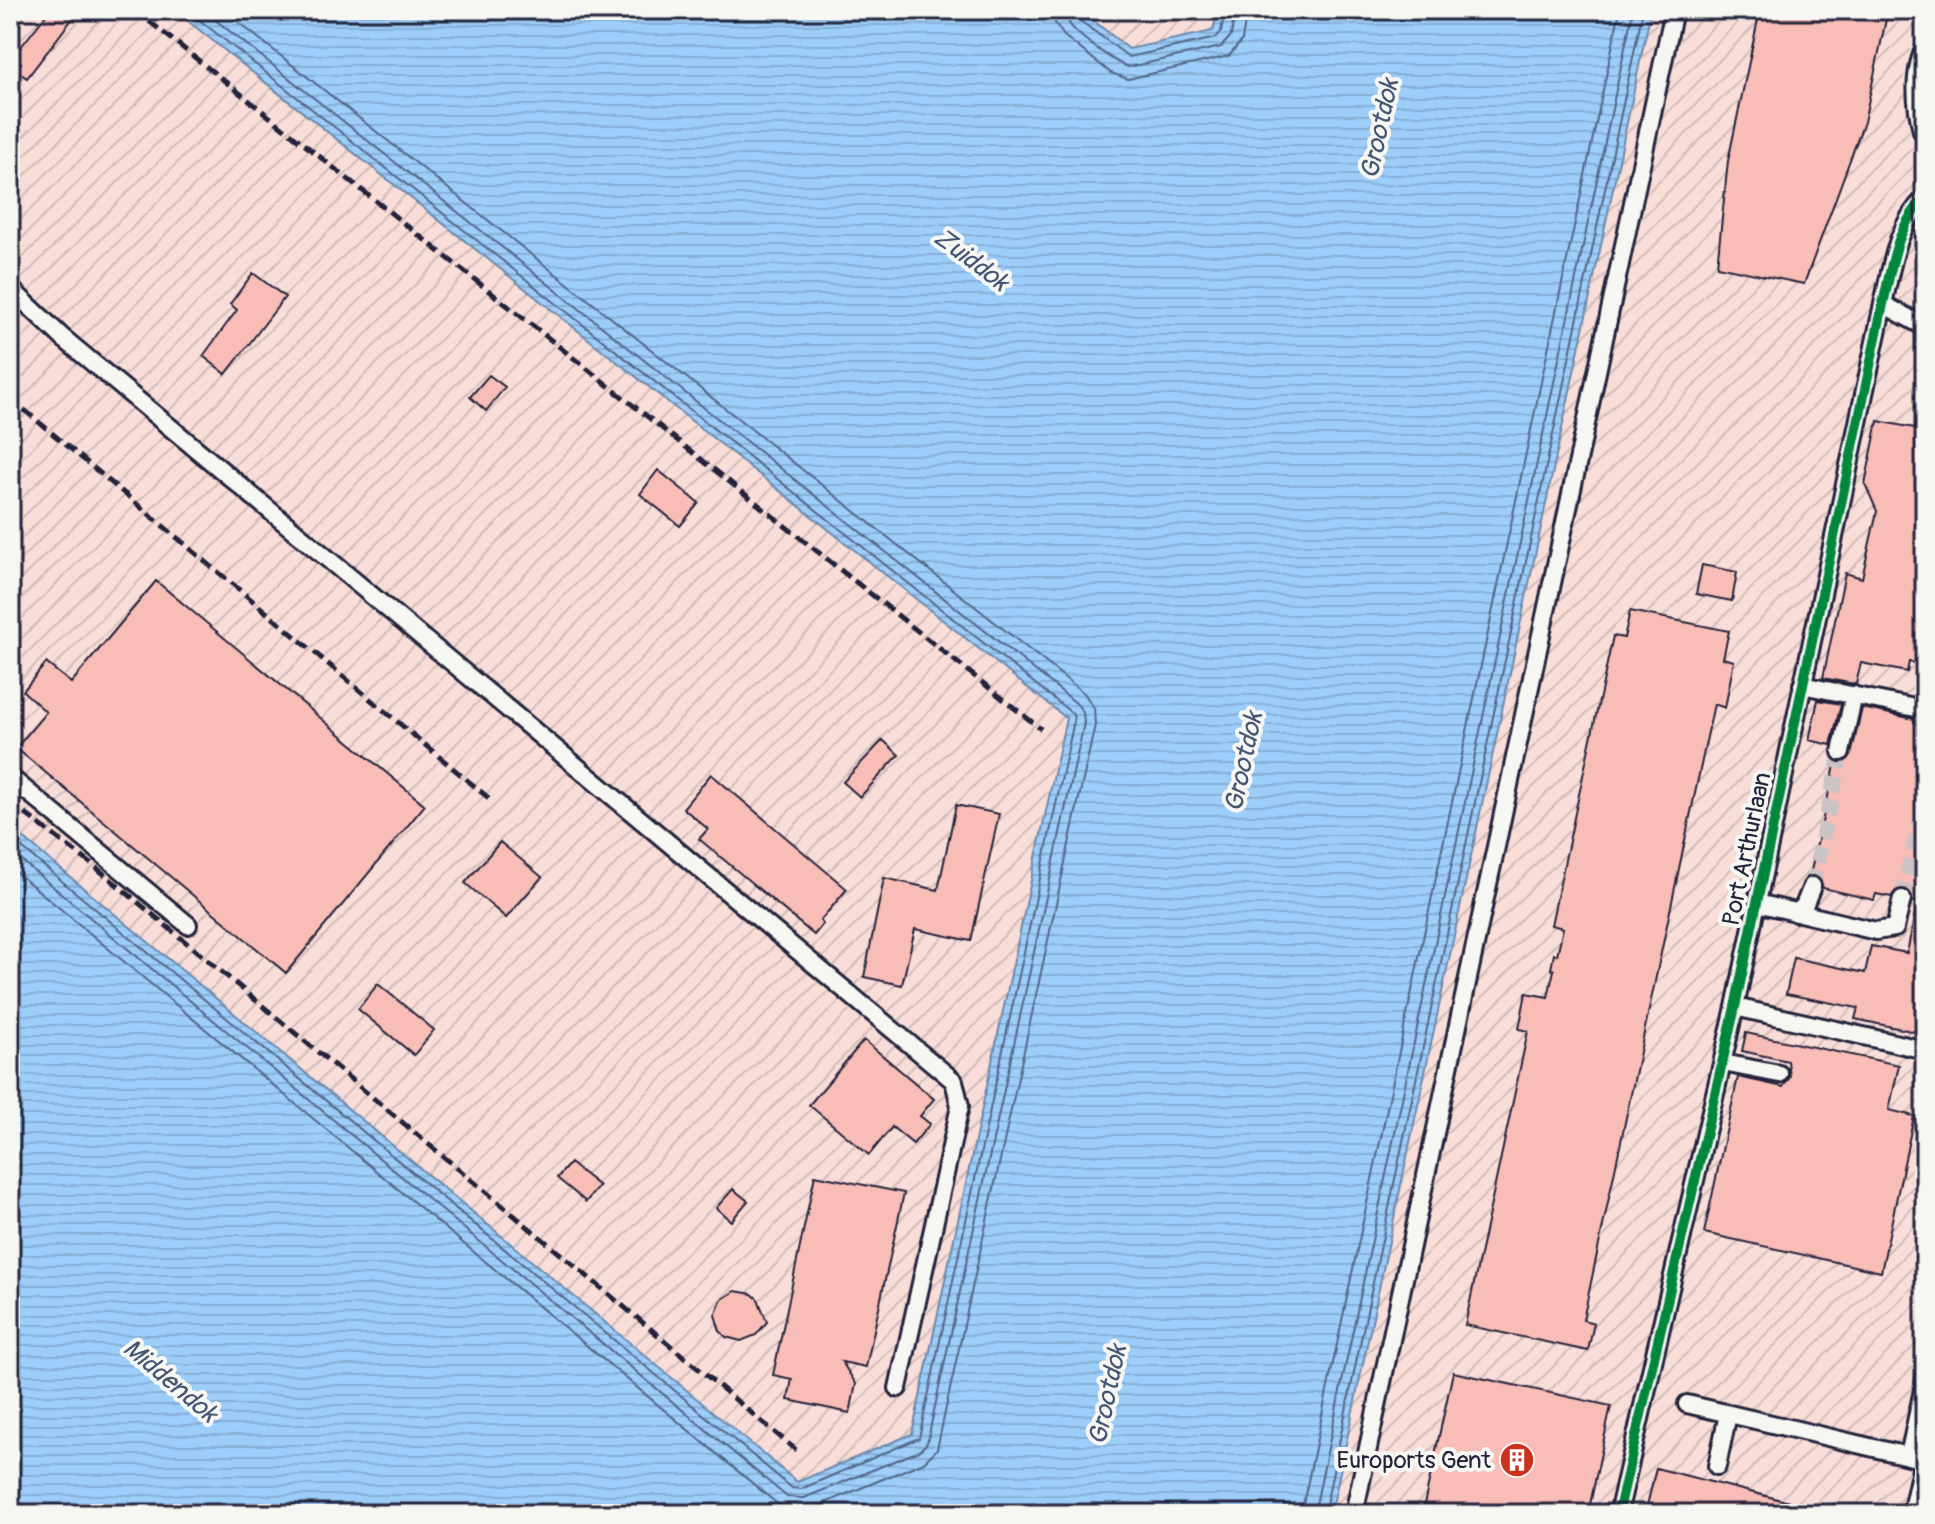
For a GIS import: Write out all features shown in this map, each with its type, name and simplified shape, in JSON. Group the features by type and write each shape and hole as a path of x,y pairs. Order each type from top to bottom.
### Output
{"main road":[{"path":"1925,55 1921,65 1919,95 1925,130"}],"street":[{"path":"1354,1514 1674,10"},
{"name":"Port Arthurlaan","path":"1618,1514 1723,1063 1883,304 1901,232 1911,212 1925,198"},
{"path":"10,288 63,338 954,1081 960,1106 898,1388"},
{"path":"1883,304 1925,327"},
{"path":"1802,685 1925,710"},
{"path":"1841,752 1854,695"},
{"path":"10,777 188,925"},
{"path":"1796,913 1804,906 1812,886"},
{"path":"1757,903 1876,931 1895,928 1902,899"},
{"path":"1735,1007 1925,1050"},
{"path":"1723,1063 1779,1074"},
{"path":"1911,1514 1925,1380"},
{"path":"1687,1404 1919,1459"},
{"path":"1717,1466 1728,1414"}],"shaded area":[{"path":"10,10 174,10 1066,718 912,1434 797,1482 10,827"},
{"path":"1080,10 1218,10 1214,31 1129,49"},
{"path":"1651,10 1919,10 1904,78 1913,149 1925,169 1925,1514 1331,1514"}],"water":[{"path":"174,10 1080,10 1129,49 1213,31 1218,10 1651,10 1331,1514 10,1514 10,827 797,1482 912,1434 1066,718"}],"building":[{"path":"50,10 79,10 27,78 16,70 21,63 13,57"},
{"path":"1760,10 1888,10 1864,122 1804,284 1717,266 1728,161"},
{"path":"253,273 285,297 226,374 203,356 237,310 230,304"},
{"path":"489,375 505,387 486,411 470,397"},
{"path":"1878,421 1925,430 1925,665 1909,662 1907,672 1861,663 1854,684 1823,678 1845,573 1862,578 1877,511 1865,484"},
{"path":"658,470 699,503 680,526 640,494"},
{"path":"1702,565 1737,572 1732,601 1696,594"},
{"path":"156,581 425,805 286,973 16,748 46,712 23,691 46,663 71,683"},
{"path":"1630,611 1729,631 1723,658 1734,661 1725,708 1714,704 1583,1320 1594,1323 1588,1351 1465,1325 1528,1031 1519,1029 1526,993 1548,997 1554,954 1557,955 1563,928 1551,925 1613,636 1624,638"},
{"path":"1818,700 1841,704 1831,745 1809,740"},
{"path":"1862,708 1914,719 1914,722 1925,725 1925,1034 1855,1019 1858,1008 1786,994 1794,958 1865,973 1871,946 1907,953 1917,903 1913,902 1909,891 1898,889 1891,897 1876,894 1874,900 1823,888 1820,879 1810,875 1836,761 1845,762 1851,755"},
{"path":"883,740 899,755 860,797 843,782"},
{"path":"711,774 847,889 820,921 823,924 814,935 699,839 708,829 683,808"},
{"path":"956,805 999,814 971,941 915,929 902,985 864,977 884,878 938,890"},
{"path":"500,842 542,877 506,918 465,883"},
{"path":"378,984 434,1030 414,1055 358,1009"},
{"path":"1746,1033 1899,1065 1889,1110 1914,1116 1881,1272 1704,1233 1738,1077 1783,1087 1790,1077 1788,1061 1742,1051"},
{"path":"864,1040 934,1099 920,1116 930,1124 913,1144 892,1127 869,1155 809,1105"},
{"path":"570,1163 599,1186 586,1202 557,1178"},
{"path":"815,1175 904,1193 866,1367 842,1362 856,1384 850,1413 788,1400 792,1379 773,1375"},
{"path":"733,1189 748,1201 731,1221 716,1208"},
{"path":"735,1291 752,1294 758,1299 767,1322 756,1335 741,1341 726,1337 720,1331 715,1315 721,1300"},
{"name":"Euroports Gent","path":"1453,1372 1611,1406 1588,1514 1422,1514"},
{"path":"1656,1468 1817,1509 1816,1514 1645,1514"}],"tunnel":[{"path":"1812,886 1841,752"},
{"path":"1902,899 1925,799"}],"railway":[{"path":"135,10 1041,729"},
{"path":"10,398 491,800"},
{"path":"10,802 98,869 796,1450"}],"cycle path":[{"path":"1618,1514 1735,1007 1889,275 1907,221 1925,198"}],"place":[{"name":"Euroports Gent","path":"1517,1460"}],"water label":[{"name":"Grootdok","path":"1380,129"},
{"name":"Zuiddok","path":"971,260"},
{"name":"Grootdok","path":"1244,762"},
{"name":"Middendok","path":"170,1381"},
{"name":"Grootdok","path":"1108,1395"}]}
